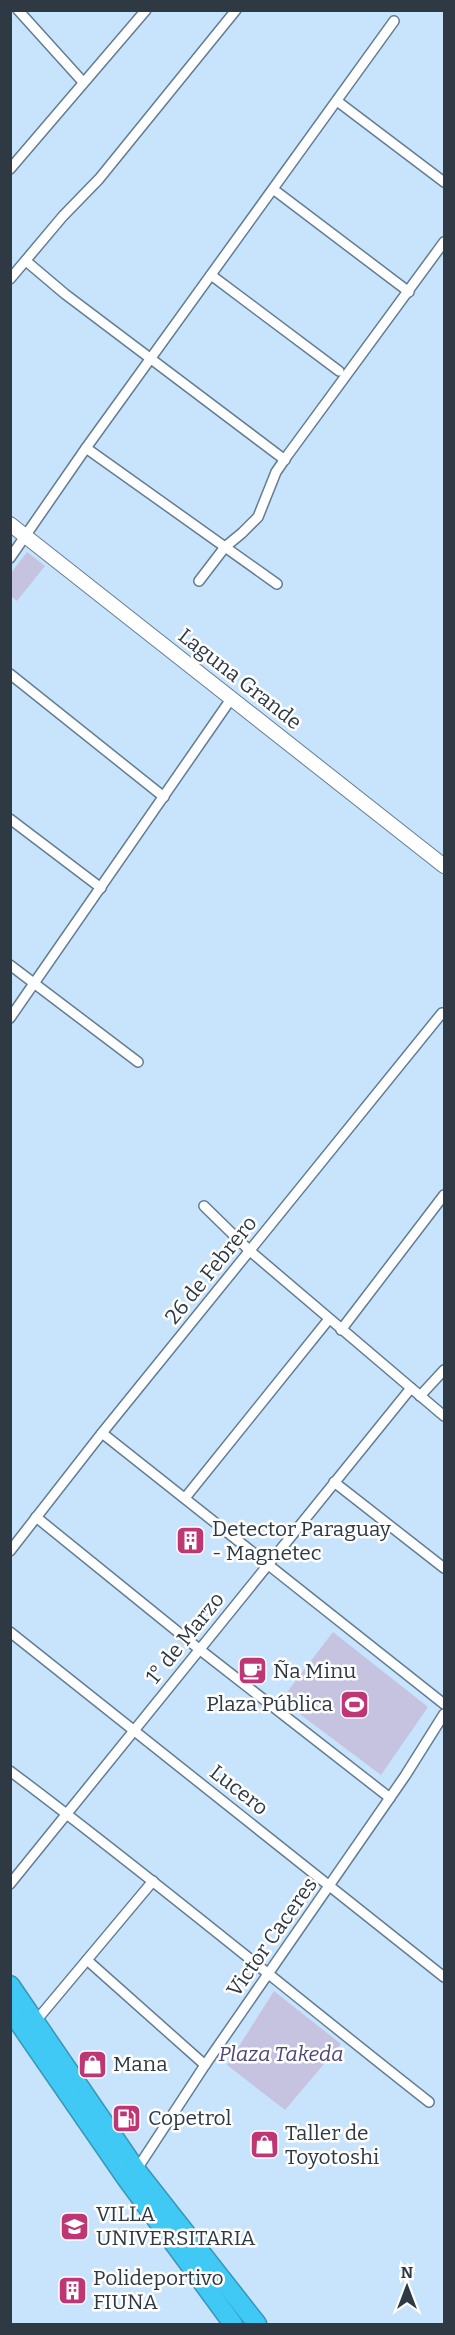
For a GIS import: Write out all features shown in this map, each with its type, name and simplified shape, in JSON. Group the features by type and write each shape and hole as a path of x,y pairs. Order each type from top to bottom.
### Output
{"highway":[{"path":"10,1985 131,2174 234,2325"},
{"path":"10,2010 131,2174 257,2325"}],"main road":[{"name":"Laguna Grande","path":"10,524 444,866"}],"street":[{"path":"18,10 83,82"},
{"path":"10,169 146,10"},
{"path":"10,279 63,216 99,178 236,10"},
{"path":"10,558 86,448 394,21"},
{"path":"337,101 444,182"},
{"path":"273,189 409,292"},
{"path":"199,581 225,547 258,516 276,472 444,242"},
{"path":"26,261 38,273 151,360 285,460"},
{"path":"211,275 339,371"},
{"path":"86,448 277,584"},
{"path":"10,674 164,797"},
{"path":"10,1018 36,984 231,699"},
{"path":"10,819 101,888"},
{"path":"10,965 138,1062"},
{"name":"26 de Febrero","path":"10,1551 102,1433 442,1012"},
{"path":"341,1330 444,1195"},
{"path":"204,1206 250,1251 444,1416"},
{"path":"185,1498 329,1319"},
{"path":"420,1395 444,1370"},
{"name":"1° de Marzo","path":"10,1884 411,1388"},
{"path":"102,1433 444,1704"},
{"path":"334,1482 444,1568"},
{"path":"36,1516 199,1649 390,1798"},
{"name":"Lucero","path":"10,1632 444,1977"},
{"name":"Victor Caceres","path":"131,2174 390,1798 444,1714"},
{"path":"10,1771 153,1881 268,1976 429,2102"},
{"path":"35,2022 153,1881"},
{"path":"87,1960 205,2065"}],"green space":[{"path":"27,552 45,566 17,601 11,596 11,573"},
{"name":"Plaza Pública","path":"333,1632 428,1707 381,1775 281,1700"},
{"name":"Plaza Takeda","path":"274,1991 341,2044 285,2110 227,2065"}],"place":[{"name":"Detector Paraguay - Magnetec","path":"191,1541"},
{"name":"Ña Minu","path":"252,1671"},
{"name":"Plaza Pública","path":"354,1704"},
{"name":"Mana","path":"92,2064"},
{"name":"Copetrol","path":"127,2118"},
{"name":"Taller de Toyotoshi","path":"264,2145"},
{"name":"VILLA UNIVERSITARIA","path":"75,2226"},
{"name":"Polideportivo FIUNA","path":"72,2290"}]}
